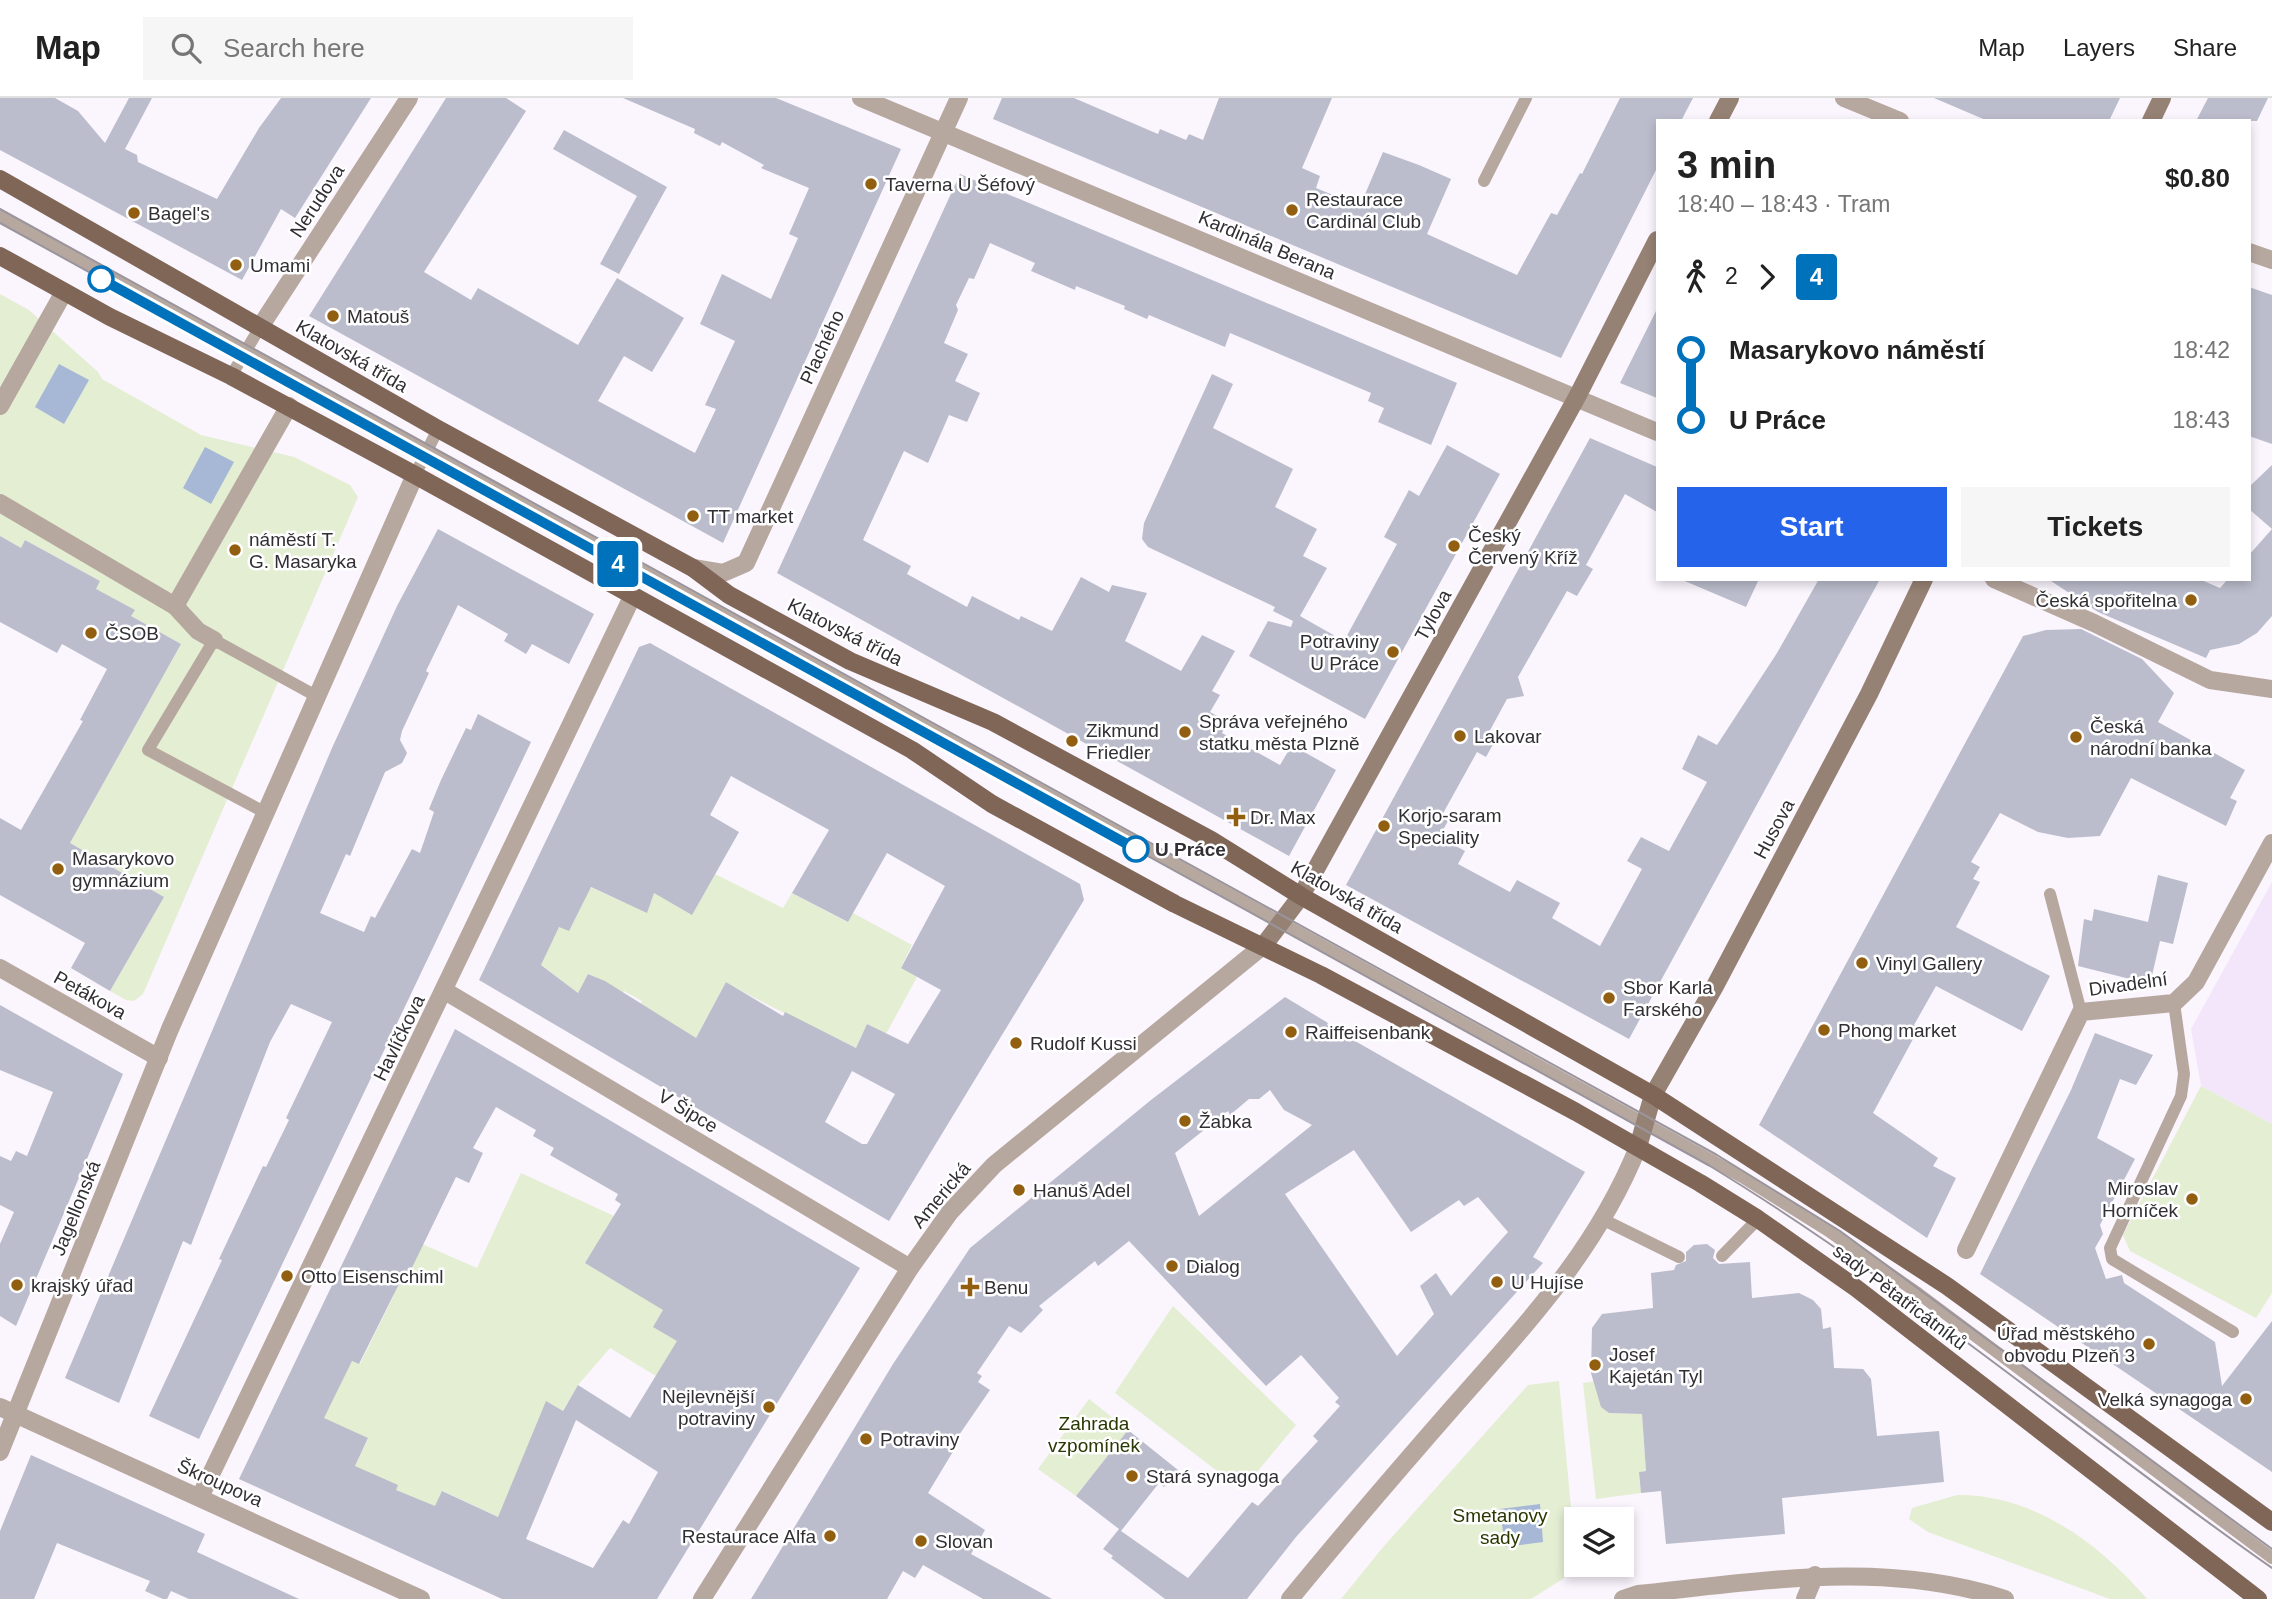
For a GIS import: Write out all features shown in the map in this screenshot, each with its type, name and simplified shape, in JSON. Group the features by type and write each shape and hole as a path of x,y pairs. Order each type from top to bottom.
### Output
{"main road":[{"name":"Klatovská třída","path":"0,180 438,429 694,568 729,595 838,654 1019,736 1211,840 1301,897 1653,1095"},
{"path":"0,256 64,292 289,407 633,595 912,750 992,804 1175,904 1264,945 1638,1147"},
{"name":"sady Pětatřicátníků","path":"1653,1095 1947,1286 2272,1522"},
{"name":"sady Pětatřicátníků","path":"1638,1147 1758,1219 1856,1288 2253,1597"}],"street":[{"name":"Nerudova","path":"260,327 409,98"},
{"name":"Kardinála Berana","path":"861,98 1656,432"},
{"name":"Plachého","path":"694,568 723,573 746,564 959,98"},
{"path":"1719,119 1730,98"},
{"path":"1844,98 1895,119"},
{"path":"2152,119 2162,98"},
{"name":"Tylova","path":"1301,897 1577,397 1656,242"},
{"path":"2251,253 2272,260"},
{"path":"0,406 64,292"},
{"path":"175,606 289,407"},
{"path":"159,1058 415,475"},
{"path":"0,503 175,606 198,631 214,640"},
{"name":"Husova","path":"1653,1095 1741,938 1869,695 1923,581"},
{"path":"1999,581 2094,623 2210,680 2272,689"},
{"name":"Havlíčkova","path":"200,1497 633,595"},
{"name":"Divadelní","path":"1966,1250 2081,1012 2174,1003 2196,982 2272,843"},
{"name":"Americká","path":"702,1599 910,1268 950,1212 994,1166 1264,945 1301,897"},
{"name":"Petákova","path":"0,968 159,1058"},
{"name":"V Šipce","path":"444,991 910,1268"},
{"name":"Jagellonská","path":"0,1452 8,1410 159,1058"},
{"path":"1290,1599 1370,1502 1554,1293 1623,1184 1638,1147 1653,1095"},
{"name":"Škroupova","path":"8,1410 421,1599"},
{"path":"1805,1599 1815,1575"},
{"path":"1623,1599 1638,1594 1815,1575 1926,1580 1972,1588 2005,1599"}],"lane":[{"path":"1484,181 1526,98"},
{"path":"0,216 1645,1122"},
{"path":"231,376 260,327"},
{"path":"415,475 438,429"},
{"path":"266,813 148,750 214,640 317,697"},
{"path":"2050,894 2081,1012"},
{"path":"2174,1003 2184,1074 2181,1096 2113,1236 2110,1248 2112,1259 2233,1332"},
{"name":"sady Pětatřicátníků","path":"1645,1122 1830,1231 2272,1558"},
{"path":"1722,1256 1758,1219"},
{"path":"1602,1220 1679,1257"}],"shaded area":[{"path":"2272,882 2272,1124 2201,1086 2191,1029"}],"green space":[{"path":"0,294 29,310 98,372 102,379 201,435 294,457 350,485 358,497 143,994 134,1001 126,1000 110,991 164,897 70,843 181,644 131,616 134,611 93,594 100,581 25,540 18,553 0,536"},
{"path":"715,874 783,908 792,893 847,922 853,913 912,945 901,967 917,977 886,1034 867,1024 856,1048 726,982 693,1043 638,1009 642,1001 624,991 619,999 593,984 596,977 588,974 578,993 540,964 559,927 572,925 590,887 625,903 634,882"},
{"path":"2201,1086 2272,1124 2272,1293 2256,1318 2130,1251 2123,1235"},
{"path":"521,1173 614,1216 664,1309 697,1353 656,1376 610,1348 578,1385 498,1517 443,1491 435,1508 358,1473 355,1466 368,1439 317,1419 352,1361 360,1364 394,1295 390,1292 415,1241 477,1268"},
{"path":"1173,1306 1296,1425 1242,1490 1115,1393"},
{"name":"Smetanovy sady","path":"1559,1381 1571,1507 1564,1507 1566,1577 1531,1599 1341,1599 1384,1546 1528,1385"},
{"path":"1596,1381 1609,1413 1642,1414 1646,1471 1639,1472 1641,1493 1596,1499 1583,1383"},
{"name":"Zahrada vzpomínek","path":"1089,1399 1128,1430 1076,1496 1038,1469"},
{"path":"1957,1495 2012,1503 2062,1526 2108,1559 2147,1599 2110,1599 1928,1532 1909,1519 1912,1508"}],"water":[{"path":"59,364 89,380 64,424 35,407"},
{"path":"205,447 234,462 211,504 183,488"},
{"path":"1540,1504 1543,1542 1505,1547 1500,1509"}],"building":[{"path":"0,98 55,98 78,111 105,143 129,98 152,98 125,149 137,155 138,162 217,199 259,128 281,98 371,98 295,218 281,209 242,280 0,150"},
{"path":"446,98 506,98 526,111 424,272 471,300 478,288 578,345 617,278 684,318 652,372 624,356 598,401 695,453 716,409 705,405 735,341 700,324 722,274 771,299 798,238 789,234 809,188 761,168 764,165 722,142 720,146 694,133 695,129 623,98 776,98 901,149 723,543 309,316"},
{"path":"1002,98 1074,98 1158,134 1160,129 1186,140 1189,134 1203,140 1219,98 1332,98 1302,168 1320,176 1316,188 1360,206 1383,152 1419,165 1451,179 1427,234 1517,275 1551,213 1557,215 1580,173 1582,174 1620,98 1693,98 1682,119 1656,119 1656,170 1561,358 993,119"},
{"path":"1934,98 2120,98 2110,119 1983,119"},
{"path":"2208,98 2268,98 2257,121 2197,119"},
{"path":"564,130 667,187 619,274 600,264 637,196 553,149"},
{"path":"960,174 1457,383 1431,445 1378,422 1384,408 1368,401 1371,393 1230,333 1225,347 1149,315 1147,319 1124,309 1125,306 1076,286 1075,290 1031,271 1035,263 990,243 974,279 969,278 956,305 958,310 944,343 968,354 955,381 980,393 967,422 949,415 928,463 904,451 863,540 911,566 907,574 967,607 972,596 1019,620 1021,616 1052,631 1081,577 1109,592 1112,585 1147,593 1125,641 1181,671 1202,635 1235,651 1212,691 1220,695 1210,712 1228,722 1222,733 1280,765 1292,745 1336,770 1289,856 777,573"},
{"path":"2251,288 2272,295 2272,444 2251,437"},
{"path":"1656,311 1656,398 1620,383"},
{"path":"1212,374 1233,384 1213,428 1293,469 1275,507 1317,529 1303,556 1327,568 1300,616 1344,641 1397,544 1384,537 1409,490 1419,496 1447,445 1500,474 1365,719 1249,656 1268,621 1291,627 1293,621 1273,611 1275,607 1148,547 1142,539 1144,523"},
{"path":"1590,438 1656,467 1656,511 1625,494 1586,565 1593,569 1577,596 1567,591 1518,677 1524,696 1507,699 1488,734 1496,739 1486,757 1477,752 1441,817 1448,821 1439,837 1465,851 1458,864 1510,892 1517,880 1560,903 1552,918 1600,946 1642,869 1627,861 1641,837 1669,851 1707,782 1682,769 1698,735 1717,745 1777,653 1818,581 1879,581 1629,1039 1346,885"},
{"path":"2272,465 2272,529 2251,511 2251,485"},
{"path":"438,529 594,614 569,664 532,644 526,654 504,641 508,634 458,605 426,671 429,673 402,731 400,740 407,753 402,763 385,772 350,856 346,854 320,913 364,932 371,916 375,918 412,849 420,853 434,812 429,809 441,780 466,728 471,730 478,714 531,742 199,1439 149,1416 222,1260 219,1259 263,1166 266,1167 289,1120 286,1118 332,1022 291,1004 270,1042 191,1245 183,1241 119,1403 65,1378 332,748 397,606"},
{"name":"Česká spořitelna","path":"2272,529 2272,616 2257,633 2239,644 2210,650 2206,658 2098,612 2051,581 2204,581 2220,588 2226,581 2251,581 2251,553"},
{"path":"0,536 21,548 25,540 100,581 96,589 135,610 131,616 181,644 70,843 164,897 110,991 71,968 85,943 0,895 0,818 21,830 83,721 80,720 107,669 62,644 57,653 0,622"},
{"path":"1685,581 1758,581 1746,607"},
{"path":"2081,629 2142,659 2174,693 2158,722 2245,770 2230,798 2237,801 2226,826 2131,778 2100,836 2068,838 2038,832 2000,813 1971,862 1980,867 1973,879 1980,882 1956,927 2050,976 2022,1031 1936,986 1914,1025 1919,1028 1873,1113 1938,1158 1933,1166 1956,1178 1927,1238 1759,1125 2023,636 2046,630"},
{"path":"650,643 1080,884 1084,900 889,1221 479,980 639,647","holes":["731,776 829,830 792,893 848,922 887,853 945,886 901,968 941,990 908,1044 867,1024 856,1048 785,1012 783,1016 726,982 696,1038 605,981 588,974 578,993 541,965 559,927 569,931 591,887 647,913 654,893 692,915 739,832 710,815","852,1071 895,1094 867,1144 862,1144 825,1122"]},
{"path":"2158,875 2188,883 2173,944 2160,941 2150,984 2078,966 2084,919 2092,921 2094,909 2148,922"},
{"path":"1285,997 1328,1023 1327,1025 1585,1172 1533,1257 1543,1263 1296,1537 1247,1599 1165,1599 1103,1549 1119,1529 1076,1496 1128,1430 1178,1470 1164,1487 1159,1483 1121,1531 1188,1578 1252,1502 1258,1506 1318,1441 1313,1436 1340,1406 1335,1402 1339,1398 1301,1355 1266,1386 1129,1241 1098,1266 1095,1261 1039,1306 1043,1310 1021,1333 1009,1326 977,1373 982,1376 978,1382 990,1390 957,1438 960,1440 928,1493 985,1530 971,1554 1052,1599 983,1599 923,1565 915,1578 903,1571 887,1599 751,1599 893,1364 970,1248 1151,1100","holes":["1270,1090 1284,1110 1312,1125 1199,1216 1175,1153 1228,1111 1230,1115 1249,1099 1259,1099","1354,1150 1411,1232 1459,1200 1464,1206 1478,1197 1508,1232 1451,1296 1436,1273 1420,1286 1434,1314 1397,1356 1285,1194"]},
{"path":"0,1005 123,1074 16,1326 0,1316 0,1244 14,1212 0,1205 0,1156 11,1161 16,1151 27,1156 53,1092 0,1070"},
{"path":"455,1029 860,1268 657,1599 502,1599 239,1479","holes":["496,1107 536,1130 533,1136 554,1148 550,1155 618,1194 615,1200 621,1204 585,1263 663,1310 653,1327 677,1341 630,1418 578,1385 563,1411 546,1401 498,1517 442,1491 435,1506 396,1490 398,1485 355,1466 368,1438 324,1418 352,1361 359,1364 403,1276 407,1278 456,1177 469,1183 483,1153 473,1148","576,1420 658,1472 629,1524 623,1520 593,1568 526,1539"]},
{"path":"2095,1033 2153,1055 2136,1085 2120,1079 2097,1138 2135,1159 2100,1225 2103,1234 2095,1248 2106,1279 2122,1275 2124,1283 2215,1342 2222,1386 2272,1321 2272,1472 1980,1274 2071,1090"},
{"path":"1707,1244 1715,1250 1713,1258 1719,1264 1750,1262 1752,1298 1799,1293 1813,1300 1821,1309 1823,1329 1831,1327 1834,1368 1863,1369 1871,1379 1877,1436 1939,1431 1944,1482 1782,1498 1785,1534 1666,1544 1661,1491 1641,1493 1639,1472 1646,1471 1642,1414 1609,1413 1601,1407 1591,1373 1592,1328 1602,1314 1653,1308 1651,1273 1674,1270 1676,1265 1686,1261 1686,1252 1694,1245"},
{"path":"31,1455 205,1534 197,1552 299,1599 189,1599 171,1591 167,1599 163,1599 145,1591 150,1581 57,1543 34,1599 0,1599 0,1531"}],"tram line":[{"path":"0,209 1717,1155 1840,1231 2272,1549"},
{"path":"0,223 1710,1166 1783,1212 1925,1311 2272,1568"},
{"name":"4","path":"101,279 1136,849"}],"place":[{"name":"Taverna U Šéfový","path":"871,184"},
{"name":"Restaurace Cardinál Club","path":"1292,210"},
{"name":"Bagel's","path":"134,213"},
{"name":"Umami","path":"236,265"},
{"name":"Matouš","path":"333,316"},
{"name":"TT market","path":"693,516"},
{"name":"Český Červený Kříž","path":"1454,546"},
{"name":"náměstí T. G. Masaryka","path":"235,550"},
{"name":"Česká spořitelna","path":"2191,600"},
{"name":"ČSOB","path":"91,633"},
{"name":"Potraviny U Práce","path":"1393,652"},
{"name":"Správa veřejného statku města Plzně","path":"1185,732"},
{"name":"Lakovar","path":"1460,736"},
{"name":"Česká národní banka","path":"2076,737"},
{"name":"Zikmund Friedler","path":"1072,741"},
{"name":"Dr. Max","path":"1236,817"},
{"name":"Korjo-saram Speciality","path":"1384,826"},
{"name":"U Práce","path":"1136,849"},
{"name":"Masarykovo gymnázium","path":"58,869"},
{"name":"Vinyl Gallery","path":"1862,963"},
{"name":"Sbor Karla Farského","path":"1609,998"},
{"name":"Phong market","path":"1824,1030"},
{"name":"Raiffeisenbank","path":"1291,1032"},
{"name":"Rudolf Kussi","path":"1016,1043"},
{"name":"Žabka","path":"1185,1121"},
{"name":"Hanuš Adel","path":"1019,1190"},
{"name":"Miroslav Horníček","path":"2192,1199"},
{"name":"Dialog","path":"1172,1266"},
{"name":"Otto Eisenschiml","path":"287,1276"},
{"name":"U Hujíse","path":"1497,1282"},
{"name":"krajský úřad","path":"17,1285"},
{"name":"Benu","path":"970,1287"},
{"name":"Úřad městského obvodu Plzeň 3","path":"2149,1344"},
{"name":"Josef Kajetán Tyl","path":"1595,1365"},
{"name":"Velká synagoga","path":"2246,1399"},
{"name":"Nejlevnější potraviny","path":"769,1407"},
{"name":"Potraviny","path":"866,1439"},
{"name":"Stará synagoga","path":"1132,1476"},
{"name":"Restaurace Alfa","path":"830,1536"},
{"name":"Slovan","path":"921,1541"}]}
